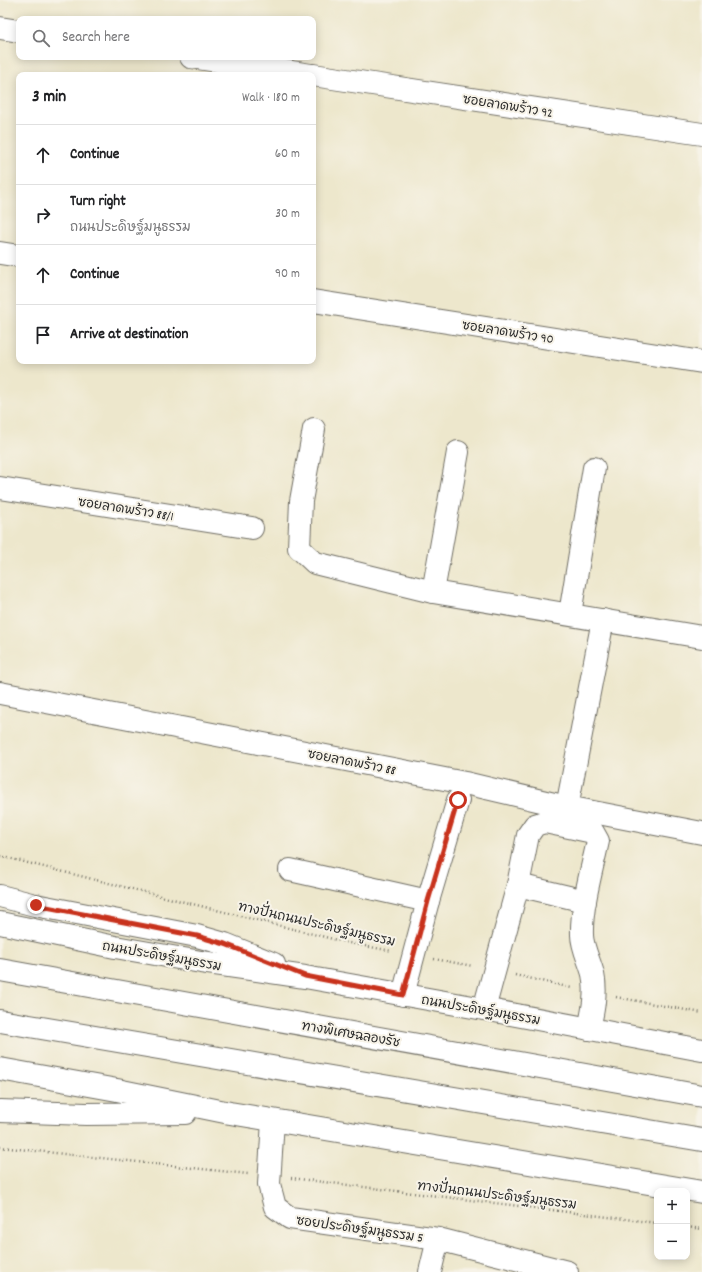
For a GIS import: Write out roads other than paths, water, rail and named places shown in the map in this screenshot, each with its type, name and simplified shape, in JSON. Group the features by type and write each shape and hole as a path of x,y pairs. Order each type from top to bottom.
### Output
{"main road":[{"path":"0,28 16,31"},
{"name":"ซอยลาดพร้าว 92","path":"211,60 292,72"},
{"name":"ซอยลาดพร้าว 92","path":"316,76 702,134"},
{"path":"0,253 16,256"},
{"name":"ซอยลาดพร้าว 90","path":"316,301 702,362"},
{"path":"314,429 301,501 299,548 315,563 433,592 702,637"},
{"path":"433,592 458,452"},
{"path":"570,614 594,468"},
{"name":"ซอยลาดพร้าว 88/1","path":"0,488 252,528"},
{"path":"567,807 603,620"},
{"name":"ซอยลาดพร้าว 88","path":"0,693 465,783 567,807 702,833"},
{"path":"403,995 428,901 458,800"},
{"path":"484,1008 518,886 528,835 535,825 545,822 593,832 598,841 583,916 582,937 593,974 593,1010 589,1029"},
{"path":"290,870 428,901"},
{"path":"518,886 585,901"},
{"path":"0,896 36,905 197,936 225,944 305,976"},
{"name":"ถนนประดิษฐ์มนูธรรม","path":"0,923 123,949 201,962 305,976 403,995 484,1008 702,1050"},
{"name":"ทางพิเศษฉลองรัช","path":"0,970 702,1096"},
{"path":"0,1021 702,1140"},
{"path":"0,1069 117,1090 230,1113 702,1192"},
{"path":"0,1112 86,1114 230,1113"},
{"name":"ซอยประดิษฐ์มนูธรรม 5","path":"274,1120 269,1184 276,1207 290,1218 438,1239 567,1272"},
{"name":"ซอยประดิษฐ์มนูธรรม 5","path":"430,1272 438,1239"}]}
